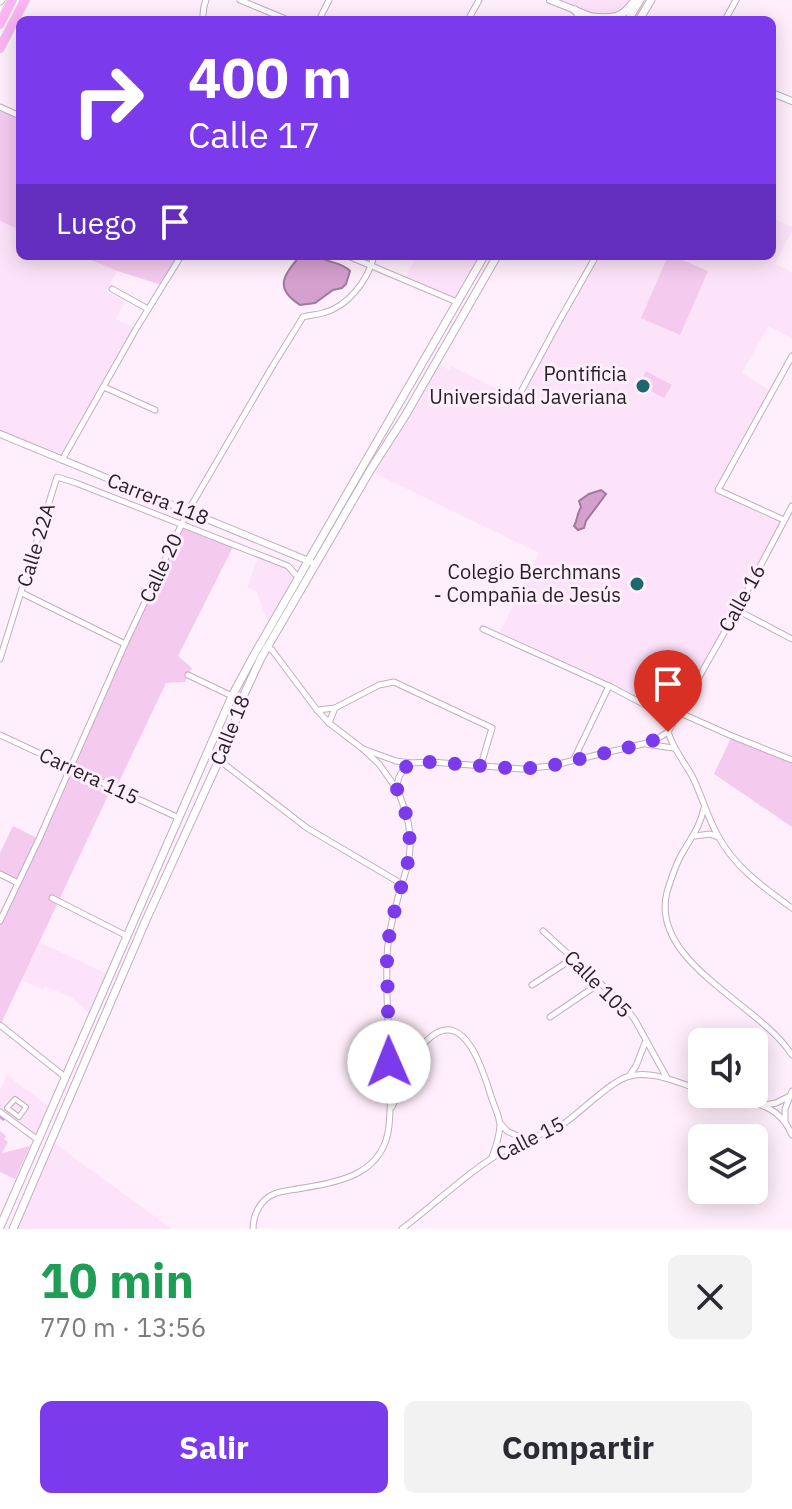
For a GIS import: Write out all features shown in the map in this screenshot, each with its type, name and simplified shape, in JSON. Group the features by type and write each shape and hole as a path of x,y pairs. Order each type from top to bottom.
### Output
{"highway":[{"path":"0,23 12,0"},
{"path":"0,48 16,17"}],"main road":[{"path":"618,16 628,12 638,0"},
{"path":"575,10 586,16"},
{"name":"Calle 18","path":"0,1227 232,696 264,646 482,260"},
{"name":"Calle 18","path":"312,562 405,416 495,260"},
{"name":"Calle 18","path":"13,1229 146,920 219,760 264,646"}],"street":[{"path":"203,15 206,0"},
{"path":"240,0 278,16"},
{"path":"550,0 575,10"},
{"path":"62,460 179,260"},
{"path":"359,260 458,302"},
{"name":"Calle 20","path":"0,921 188,511 303,317 341,304 352,295 373,260"},
{"path":"522,390 594,260"},
{"path":"112,289 148,309"},
{"path":"784,520 718,490 792,356"},
{"path":"104,387 155,410"},
{"name":"Carrera 118","path":"0,434 312,562"},
{"name":"Calle 22A","path":"0,659 57,477 181,524"},
{"name":"Calle 16","path":"668,732 792,506"},
{"path":"181,524 288,566 295,574"},
{"path":"22,593 125,644"},
{"path":"737,610 792,639"},
{"path":"483,629 609,686 674,720"},
{"path":"253,1229 257,1212 271,1195 353,1176 380,1155 387,1142 390,1111 387,961 390,928 409,858 410,842 407,817 397,789 379,764 329,723 272,650 264,646"},
{"path":"188,675 232,696"},
{"path":"317,710 335,708 394,682 492,728 481,765"},
{"path":"573,760 609,686"},
{"path":"329,723 335,708"},
{"path":"678,712 792,760"},
{"path":"363,749 410,763 522,769 550,766 643,744 668,732 673,748 693,777 718,837 741,869 792,908"},
{"name":"Carrera 115","path":"0,735 179,818"},
{"path":"643,744 673,748"},
{"path":"219,760 307,828 402,884"},
{"path":"397,789 398,779 410,763"},
{"path":"704,808 700,825 682,853 666,895 668,925 682,953 765,1023 792,1055"},
{"path":"694,837 710,834 718,837"},
{"path":"0,874 18,883"},
{"path":"52,898 127,936"},
{"name":"Calle 105","path":"543,931 623,1004 667,1079"},
{"path":"532,985 572,959"},
{"path":"550,1017 600,983"},
{"path":"0,1025 65,1077"},
{"path":"390,1111 424,1043 440,1031 451,1030 461,1034 469,1042 483,1072 500,1123 497,1145 491,1159"},
{"path":"629,1076 646,1042"},
{"path":"389,1062 398,1067 412,1063"},
{"path":"629,1076 644,1075 688,1086"},
{"name":"Calle 15","path":"402,1229 491,1159 562,1125 629,1076"},
{"path":"768,1104 790,1094"},
{"path":"785,1121 790,1094"},
{"path":"15,1099 26,1107 19,1117 7,1108 15,1099"},
{"path":"768,1107 785,1121 792,1135"},
{"path":"0,1123 2,1114 38,1140"},
{"path":"500,1123 527,1140"}],"shaded area":[{"path":"550,0 635,0 618,16 589,16"},
{"path":"0,107 16,114 16,228 0,221"},
{"name":"Pontificia Universidad Javeriana","path":"776,220 792,227 775,263 792,272 792,338 768,326 742,373 772,392 718,490 784,520 674,720 498,636 539,553 370,471 436,362 504,392 518,394 594,260 776,260"},
{"path":"0,221 16,228 16,260 91,260 117,271 106,291 125,302 116,319 136,329 62,460 0,434"},
{"path":"91,260 178,260 162,285"},
{"path":"297,260 326,260 350,271 342,288 333,290 315,303 300,305 284,287 289,270"},
{"path":"414,260 482,260 458,302 405,279"},
{"path":"666,260 682,260 708,271 680,335 641,318"},
{"path":"646,371 672,385 664,398 639,385"},
{"path":"601,490 606,494 584,528 578,530 574,526 581,507 579,501"},
{"path":"181,524 234,545 178,656 192,668 185,682 166,683 116,788 112,787 0,1026 0,921 18,883 0,874 0,853 13,826 39,839"},
{"path":"259,554 288,566 295,574 296,581 270,627 256,591 247,588"},
{"path":"732,736 792,760 792,827 714,774"},
{"path":"39,942 110,975 92,1016 71,997 45,986 43,990 22,980"},
{"path":"7,1075 52,1109 38,1140 0,1112 0,1090"},
{"path":"0,1131 8,1142 2,1153 30,1146 15,1179 0,1172"},
{"path":"50,1140 172,1229 13,1229"}],"waterway":[{"path":"0,1115 3,1118"}],"place":[{"name":"Pontificia Universidad Javeriana","path":"643,386"},
{"name":"Colegio Berchmans - Compañia de Jesús","path":"637,584"}],"route":[{"path":"389,1062 387,961 390,928 409,858 410,842 407,817 397,789 403,770 410,763 431,762 522,769 550,766 643,744 668,732"}]}
